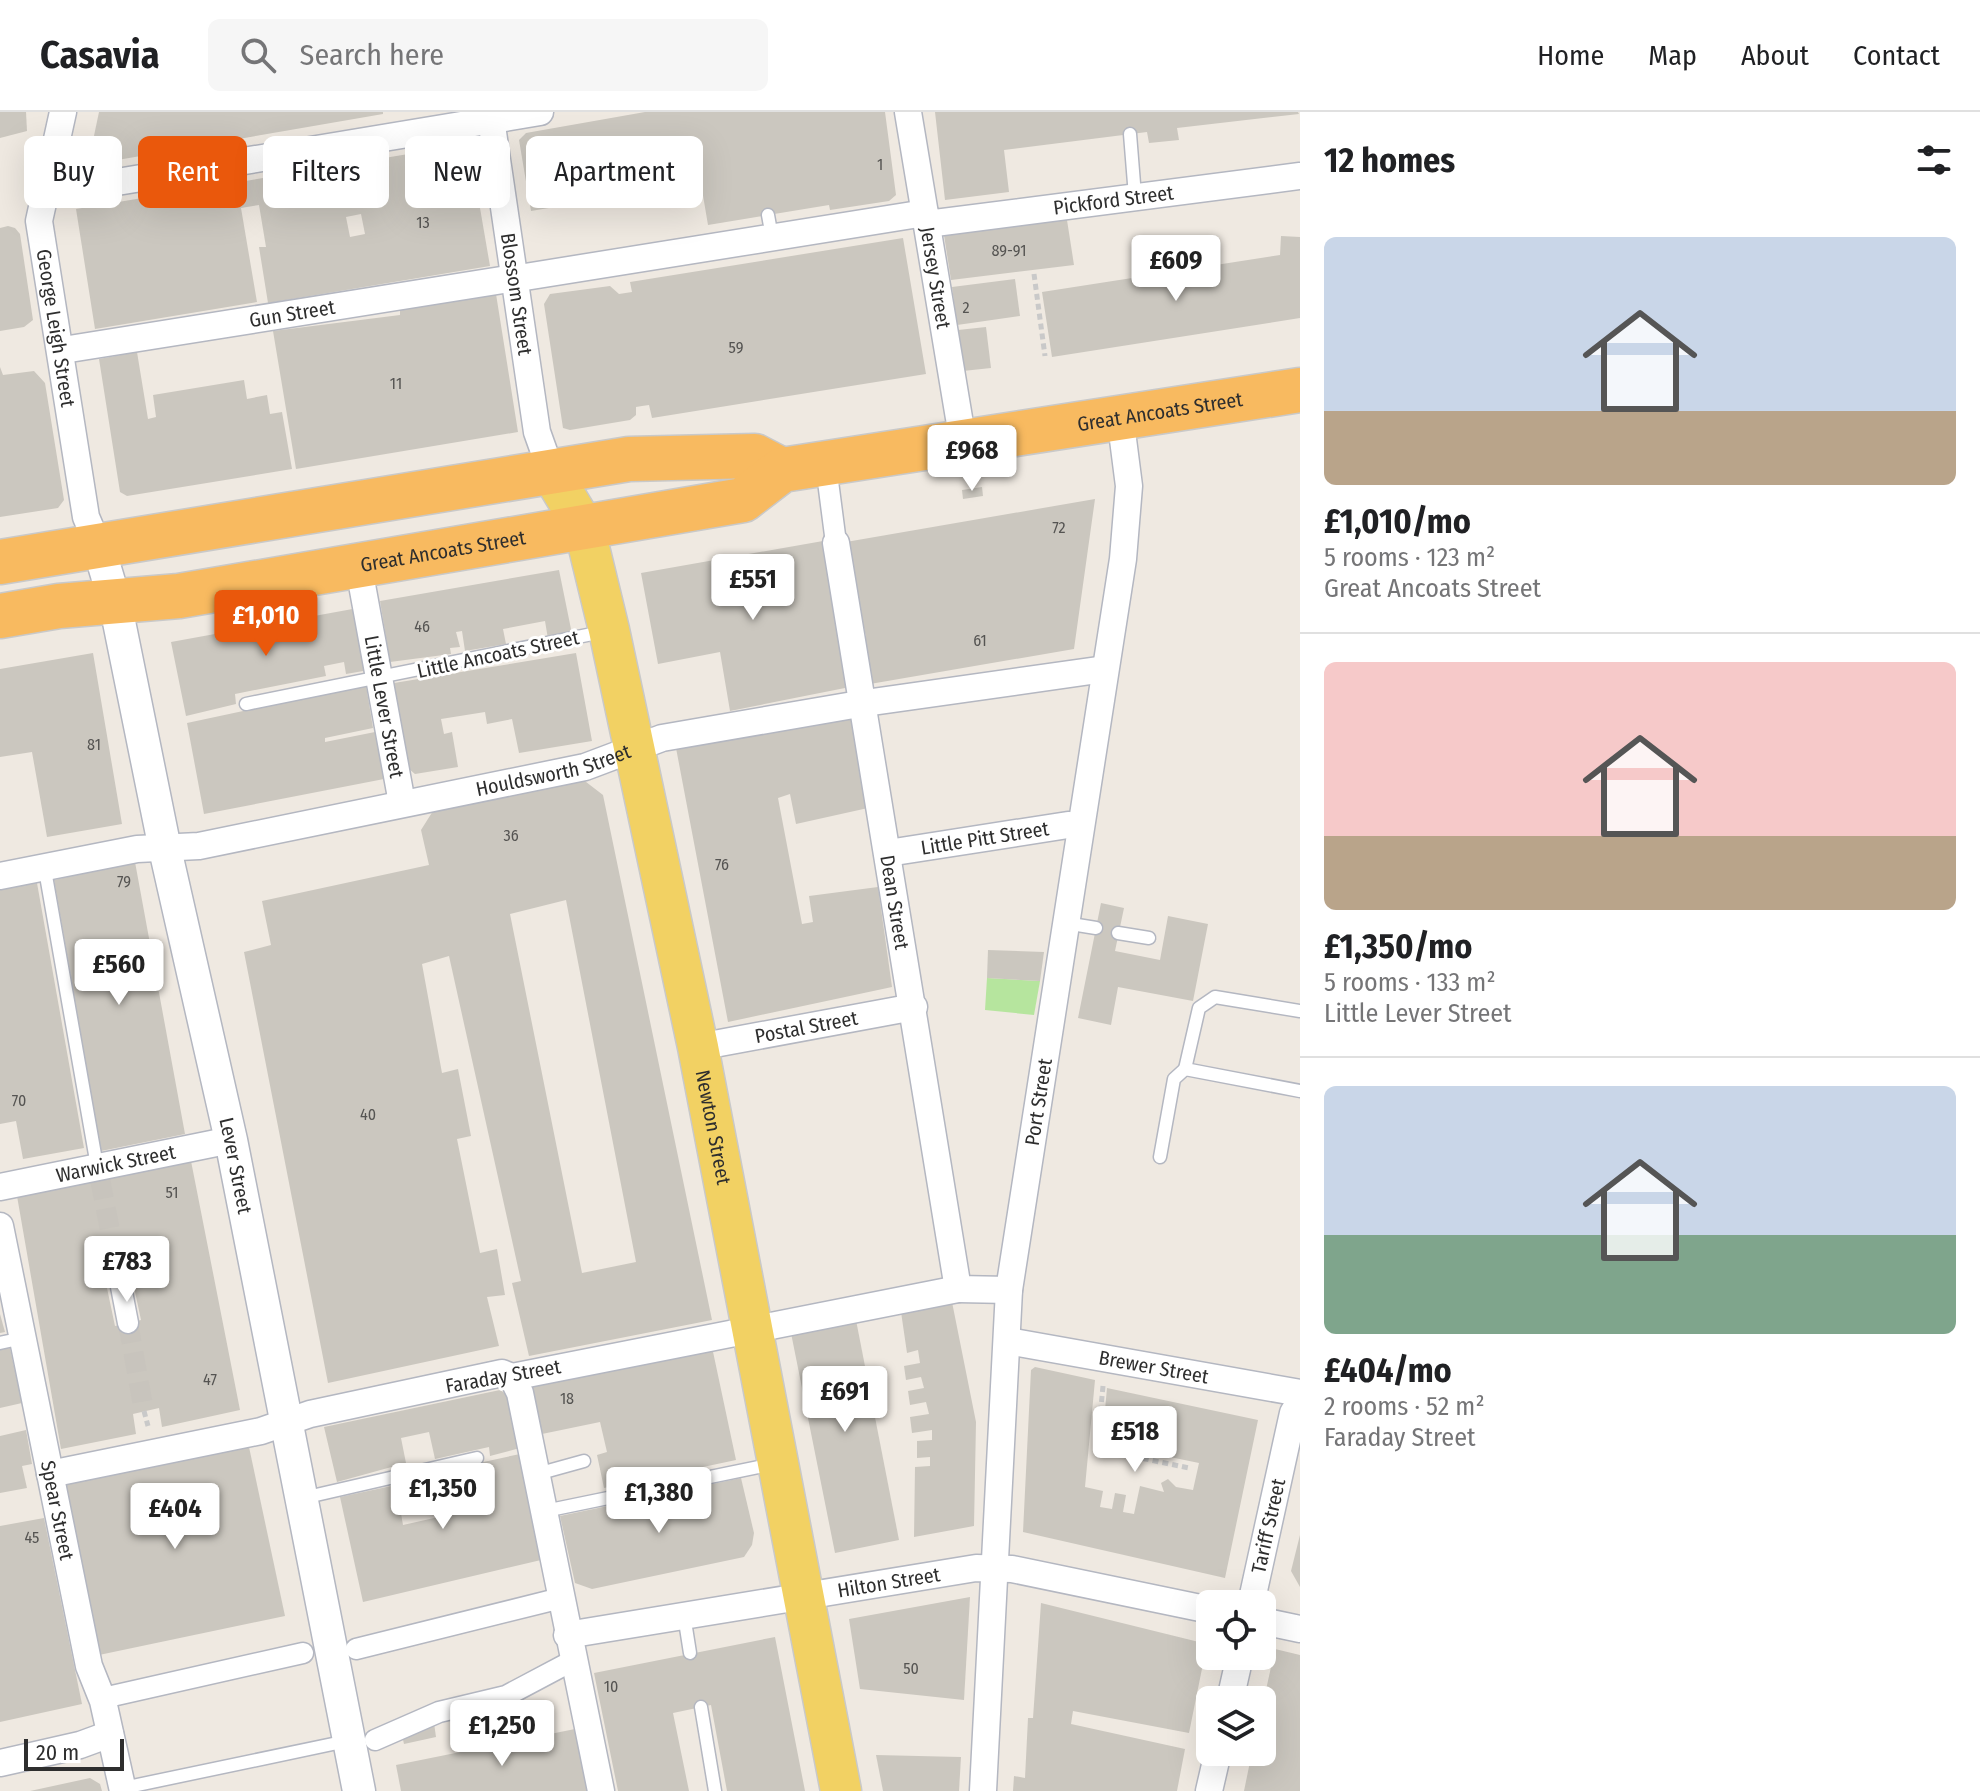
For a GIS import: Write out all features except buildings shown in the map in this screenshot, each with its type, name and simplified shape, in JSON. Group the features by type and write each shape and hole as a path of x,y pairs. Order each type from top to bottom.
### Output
{"highway":[{"name":"Great Ancoats Street","path":"0,616 59,606 179,596 358,563 743,500 782,470 826,466 1120,416 1300,390"},
{"name":"Great Ancoats Street","path":"0,562 629,459 755,456 782,470"}],"main road":[{"name":"Newton Street","path":"552,474 584,527 609,630 607,766 698,1047 753,1327 778,1463 771,1599 841,1791"}],"street":[{"name":"George Leigh Street","path":"57,136 63,112"},
{"path":"122,181 491,116 540,112"},
{"name":"Jersey Street","path":"908,112 963,442"},
{"name":"Blossom Street","path":"491,116 521,277 537,432 552,474"},
{"name":"Pickford Street","path":"926,219 1300,176"},
{"name":"George Leigh Street","path":"41,208 39,221 63,350 86,517 98,545"},
{"name":"Gun Street","path":"63,350 293,306 357,313 770,226 926,219"},
{"name":"Port Street","path":"983,1791 1009,1290 1127,530 1129,486 1120,416"},
{"name":"Dean Street","path":"826,466 958,1289"},
{"name":"Lever Street","path":"98,545 115,602 165,849 231,1140 300,1499 362,1741 359,1791"},
{"name":"Little Lever Street","path":"358,563 379,680 415,806"},
{"name":"Houldsworth Street","path":"0,876 45,870 137,849 199,846 607,766 662,738 865,703 1105,669"},
{"name":"Little Pitt Street","path":"888,853 1068,825 1080,826"},
{"name":"Postal Street","path":"698,1047 914,1007"},
{"name":"Warwick Street","path":"0,1187 231,1140"},
{"name":"Spear Street","path":"0,1226 11,1340 50,1474 89,1666 103,1701 123,1789"},
{"path":"117,1266 128,1323"},
{"path":"958,1289 1009,1290"},
{"name":"Faraday Street","path":"50,1474 286,1424 325,1410 502,1373 512,1377 753,1327 958,1289"},
{"name":"Brewer Street","path":"1008,1341 1300,1393"},
{"path":"512,1377 520,1393 601,1791"},
{"name":"Tariff Street","path":"1254,1590 1293,1413 1300,1402"},
{"name":"Hilton Street","path":"570,1648 684,1615 970,1568 995,1568 1196,1607"},
{"path":"356,1649 565,1598"},
{"path":"1276,1624 1300,1629"},
{"path":"362,1741 439,1712 506,1696 570,1648"},
{"path":"112,1696 303,1653"},
{"path":"0,1763 80,1745 110,1734"},
{"path":"1209,1791 1215,1766"}],"lane":[{"path":"1130,134 1135,196"},
{"name":"Little Ancoats Street","path":"246,704 379,680 609,630"},
{"path":"45,870 97,1166"},
{"path":"1065,923 1096,928"},
{"path":"1118,933 1149,938"},
{"path":"1160,1157 1174,1079 1185,1069 1199,1008 1206,1000 1215,997 1300,1011"},
{"path":"1185,1069 1300,1091"},
{"path":"300,1499 477,1458"},
{"path":"537,1474 584,1461"},
{"path":"545,1511 778,1463"},
{"path":"418,1472 424,1506"},
{"path":"684,1615 690,1653"},
{"path":"701,1707 715,1791"},
{"path":"123,1789 362,1741"}],"path":[{"path":"1034,274 1045,356"},
{"path":"1103,1373 1097,1449 1189,1468"}],"green space":[{"path":"987,978 1040,981 1034,1015 985,1010"}],"tunnel":[{"path":"100,1179 117,1266"},
{"path":"128,1323 144,1411"}]}
